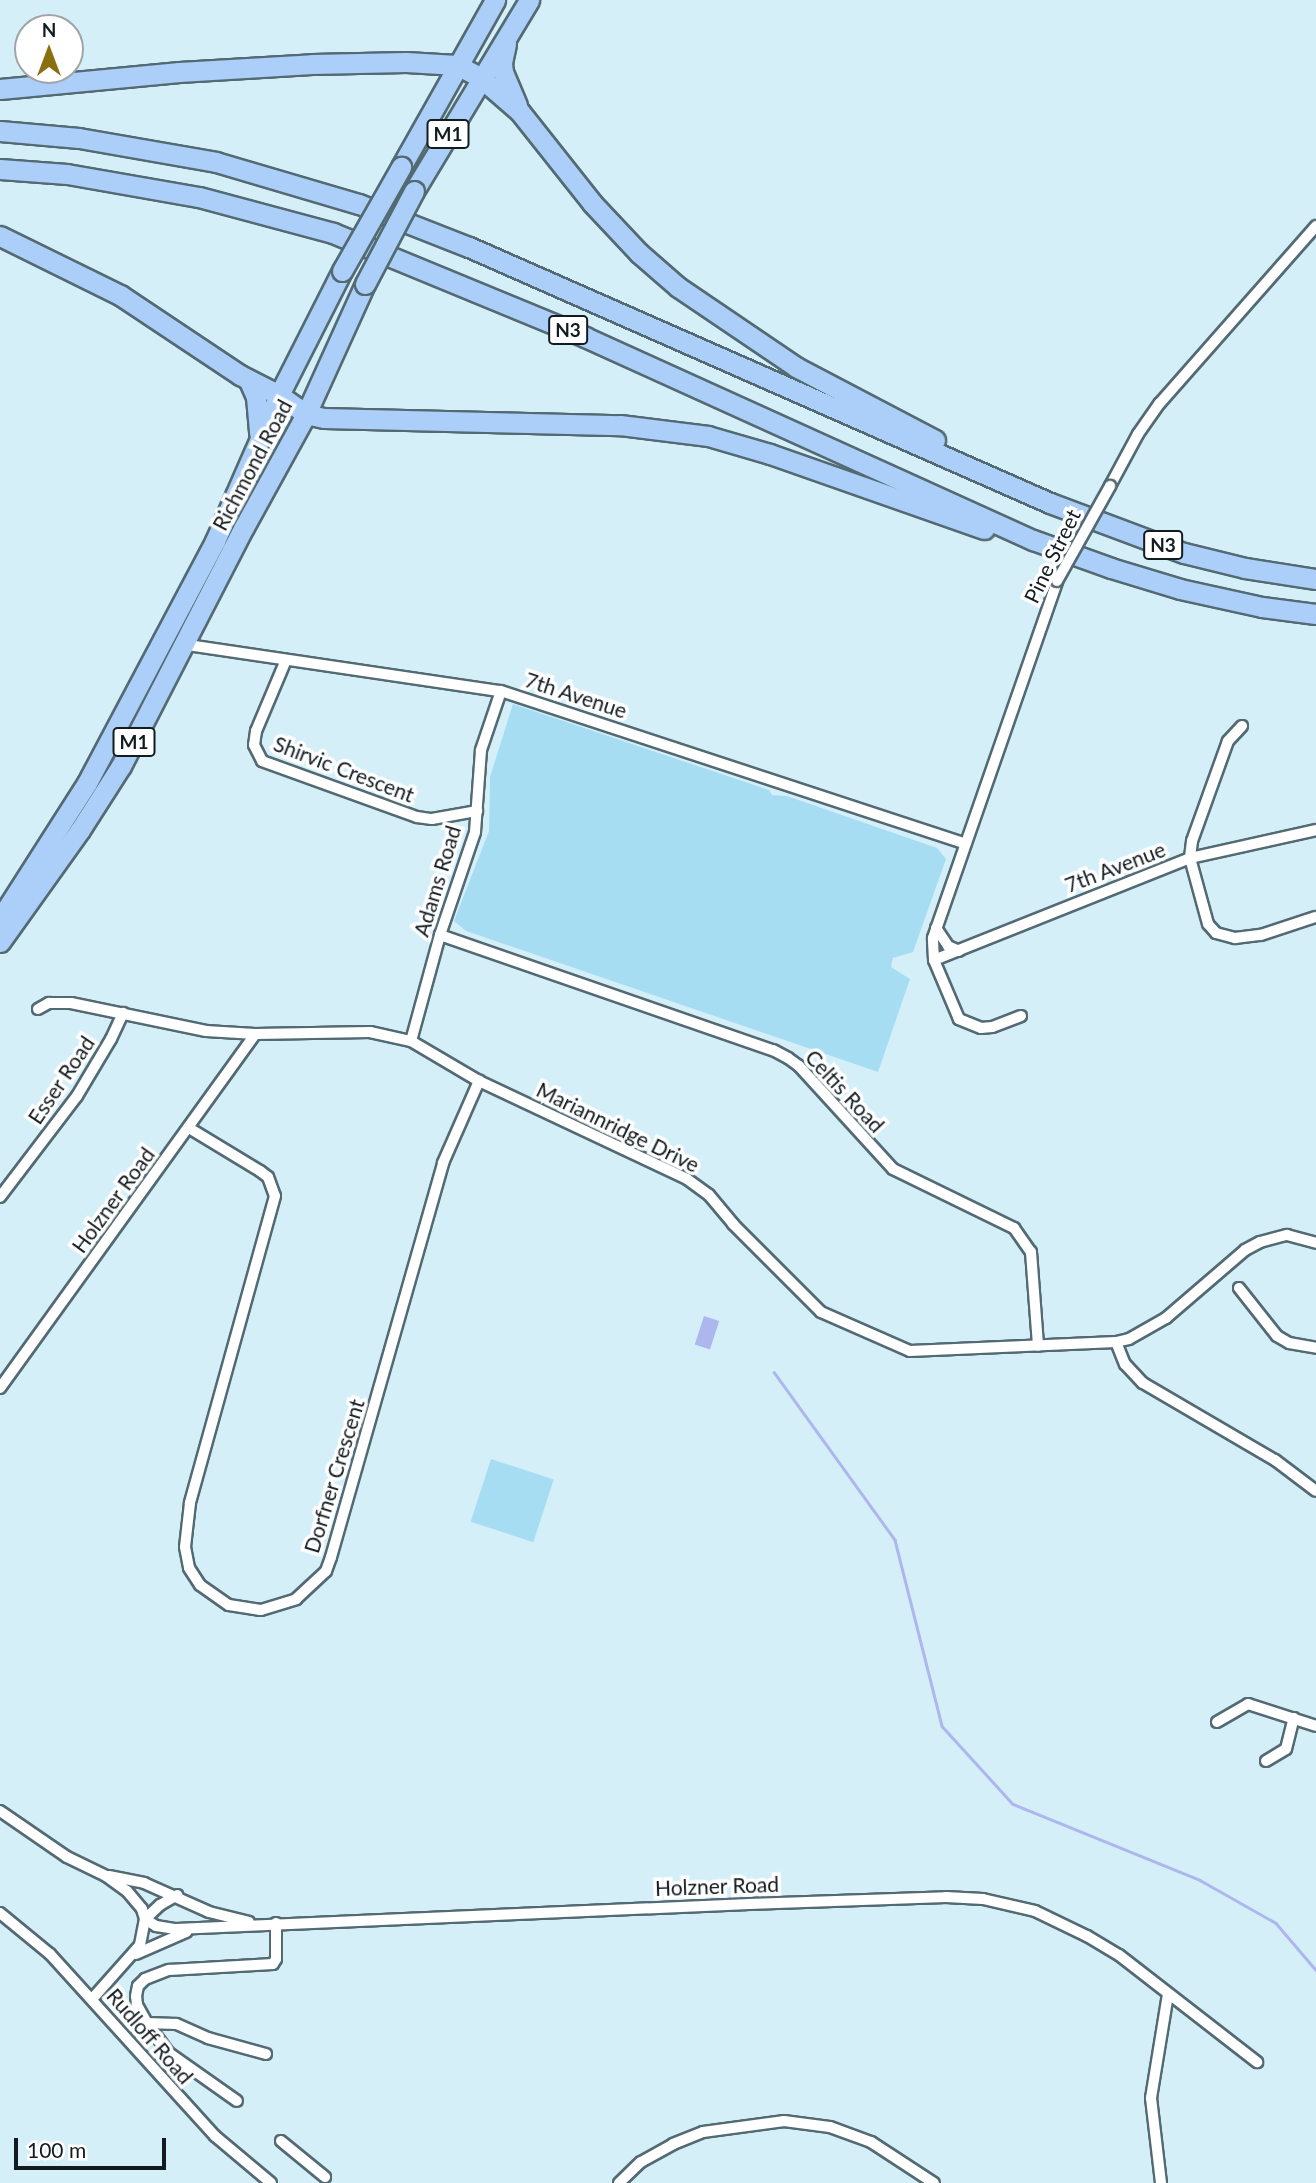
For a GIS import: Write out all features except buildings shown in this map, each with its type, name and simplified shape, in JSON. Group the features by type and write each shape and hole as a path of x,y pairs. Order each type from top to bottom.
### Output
{"highway":[{"name":"Richmond Road","path":"0,919 87,783 215,541 279,395 342,271 495,0"},
{"name":"Richmond Road","path":"0,942 104,794 306,415 365,284 414,191 504,36 526,5"},
{"path":"520,112 502,63 505,45 526,5"},
{"path":"0,89 179,72 312,64 406,62 457,65 481,78 520,112 592,203 639,253 678,287 796,367 863,404 1038,489 1050,503"},
{"name":"N3","path":"0,131 79,138 216,162 359,204 482,252 1050,503 1184,553 1245,568 1316,579"},
{"name":"N3","path":"0,169 67,174 199,197 333,233 585,337 925,488 1033,540 1180,589 1262,607 1316,614"},
{"path":"0,236 120,295 249,381 279,395 306,415 324,418 620,425 708,436 770,454 994,532 1033,540"},
{"path":"249,381 256,397 259,439"}],"street":[{"name":"Pine Street","path":"934,960 932,948 936,928 1057,581 1138,434 1160,403 1316,226"},
{"name":"7th Avenue","path":"164,635 182,645 502,691 965,844"},
{"name":"Shirvic Crescent","path":"286,660 256,731 254,745 262,761 417,817 432,820 477,811"},
{"name":"Adams Road","path":"411,1041 440,935 475,832 481,750 502,691"},
{"path":"1242,726 1228,741 1192,841 1190,858 1208,924 1216,933 1236,938 1261,935 1315,917"},
{"name":"7th Avenue","path":"934,960 1190,858 1316,830"},
{"path":"936,928 944,942 959,951"},
{"name":"Celtis Road","path":"440,935 773,1050 788,1058 799,1066 892,1169 1014,1228 1031,1252 1038,1346"},
{"path":"934,960 951,1005 963,1023 992,1027 1021,1016"},
{"name":"Mariannridge Drive","path":"38,1009 61,1002 206,1031 256,1034 370,1032 411,1041 479,1081 687,1179 709,1195 800,1294 821,1312 910,1351 1116,1342 1142,1333 1166,1318 1245,1250 1260,1242 1287,1235 1316,1243"},
{"name":"Esser Road","path":"0,1197 77,1096 111,1039 123,1013"},
{"name":"Holzner Road","path":"0,1388 256,1034"},
{"name":"Dorfner Crescent","path":"189,1128 268,1177 275,1196 190,1503 185,1547 189,1568 200,1585 213,1596 246,1610 261,1610 296,1599 326,1570 443,1163 479,1081"},
{"path":"1239,1288 1278,1336 1289,1343 1316,1348"},
{"path":"1116,1342 1125,1364 1143,1383 1275,1460 1316,1491"},
{"path":"1217,1722 1248,1704 1316,1727"},
{"path":"1266,1761 1286,1749 1294,1718"},
{"path":"0,1811 67,1857 106,1876 136,1900 145,1919 144,1937 132,1956 92,1999"},
{"name":"Holzner Road","path":"106,1876 128,1878 177,1895 209,1912 257,1925 946,1896 1009,1903 1060,1922 1119,1955 1257,2062"},
{"path":"145,1919 160,1905 177,1895"},
{"name":"Rudloff Road","path":"0,1913 24,1930 92,1999 200,2121 271,2183"},
{"path":"145,1919 159,1927 257,1925"},
{"path":"237,2101 169,2053 137,2006 138,1986 145,1979 169,1970 273,1964 276,1959 276,1923"},
{"path":"132,1956 178,1934 198,1928"},
{"path":"1161,2183 1151,2098 1168,1994"},
{"path":"147,2023 176,2024 208,2038 267,2054"},
{"path":"619,2183 641,2162 693,2136 735,2126 784,2121 830,2127 871,2142 934,2183"},
{"path":"281,2141 326,2181"}],"shaded area":[{"path":"513,704 769,790 772,795 787,796 937,848 946,859 913,952 893,958 891,967 910,979 878,1072 466,931 454,921 489,831 490,777"},
{"path":"704,1316 719,1321 710,1349 695,1345"},
{"path":"491,1459 554,1479 533,1542 471,1522"}],"waterway":[{"path":"774,1372 895,1540 942,1726 1013,1804 1200,1880 1276,1923 1316,1970"}]}
